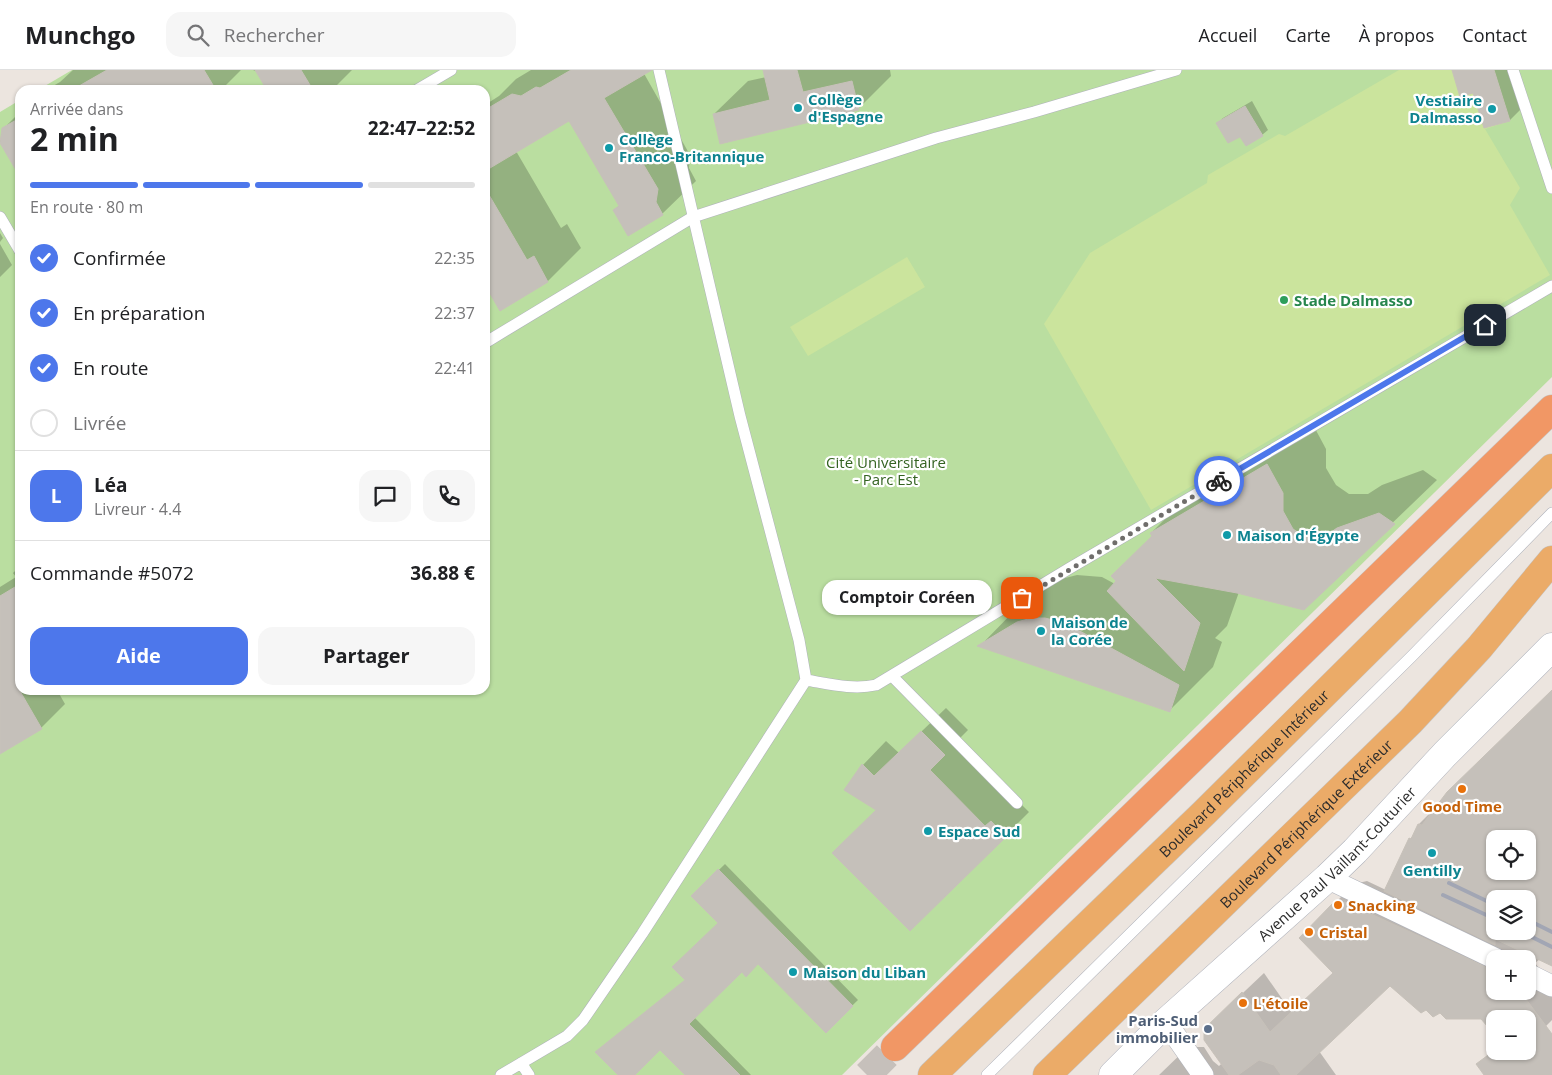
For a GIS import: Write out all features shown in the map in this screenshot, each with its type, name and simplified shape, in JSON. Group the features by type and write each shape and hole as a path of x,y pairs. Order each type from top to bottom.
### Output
{"highway":[{"path":"895,1047 1552,409"},
{"path":"1306,648 1552,433"},
{"name":"Boulevard Périphérique Intérieur","path":"932,1075 1204,813 1552,468"},
{"name":"Boulevard Périphérique Extérieur","path":"1047,1075 1402,729 1479,648 1552,560"},
{"path":"1479,648 1552,587"}],"main road":[{"name":"Avenue Paul Vaillant-Couturier","path":"1113,1075 1166,1022 1327,878 1369,837 1445,754 1552,647"}],"street":[{"path":"1327,878 1486,954"},
{"path":"1536,978 1552,986"},
{"path":"1166,1022 1203,1075"}],"lane":[{"path":"426,85 451,70"},
{"path":"501,1075 566,1036 583,1020 642,934 806,680 796,631 740,416 659,70"},
{"path":"490,340 693,217 936,138 1034,112 1176,70"},
{"path":"1513,70 1552,188"},
{"path":"0,217 15,242"},
{"path":"806,680 845,687 876,685 1070,568 1552,286"},
{"path":"988,1075 1552,514"},
{"path":"892,676 1017,803"},
{"path":"521,1063 529,1075"}],"green space":[{"name":"Cité Universitaire - Parc Est","path":"72,70 1552,70 1552,377 842,1075 0,1075 0,112 15,103 15,695 490,695 490,85 46,85"},
{"name":"Stade Dalmasso","path":"1399,70 1494,70 1510,121 1485,129 1520,188 1510,205 1550,275 1151,510 1044,324 1090,253 1207,183 1208,175 1279,134 1285,136"},
{"path":"907,257 925,287 808,356 790,327"}],"building":[{"path":"107,70 204,70 213,85 81,85"},
{"path":"255,70 301,70 310,85 264,85"},
{"name":"Collège Franco-Britannique","path":"571,70 652,70 604,98 658,189 656,202 663,215 628,236 613,210 619,206 569,121 490,168 490,107 512,94 521,96 536,87 540,88"},
{"name":"Collège d'Espagne","path":"763,70 797,70 803,92 852,81 859,110 720,144 713,114 770,100"},
{"name":"Vestiaire Dalmasso","path":"1452,70 1494,70 1510,121 1484,128 1473,93 1460,97"},
{"path":"1245,106 1263,136 1246,146 1240,137 1228,143 1216,123"},
{"path":"15,121 15,168 0,143 2,128"},
{"path":"490,197 527,260 534,256 548,282 500,311 490,294"},
{"name":"Maison d'Égypte","path":"1267,464 1283,493 1283,511 1293,529 1305,537 1324,537 1337,528 1379,513 1395,524 1304,610 1237,593 1155,578 1200,623 1184,671 1107,591 1116,581 1111,576 1152,536 1150,533"},
{"path":"15,587 15,695 22,695 42,729 0,754 0,596"},
{"path":"1032,618 1045,618 1065,623 1179,685 1170,712 977,646 1017,622"},
{"path":"1552,690 1552,966 1536,958 1536,950 1518,950 1497,940 1536,940 1536,890 1486,890 1486,940 1495,940 1495,945 1384,891 1409,838 1411,839 1418,824 1422,825 1447,792"},
{"name":"Espace Sud","path":"921,731 945,755 930,770 985,826 991,821 1006,837 910,931 832,853 876,810 844,790 862,764 874,776"},
{"name":"Maison du Liban","path":"718,869 853,1006 826,1033 758,964 746,977 742,972 689,1024 740,1075 685,1075 660,1050 635,1075 618,1075 595,1052 685,980 672,967 718,923 691,896"},
{"path":"1345,902 1486,967 1486,1000 1527,1000 1534,1010 1486,1010 1486,1025 1481,1019 1446,1019 1440,1013 1433,1017 1426,1010 1421,1013 1390,986 1296,1075 1281,1075 1274,1065 1259,1060 1238,1075 1229,1075 1204,1040 1204,1029 1242,992 1270,1032 1333,973 1299,938 1332,904"},
{"path":"1536,1012 1552,1034 1552,1075 1484,1075 1476,1064 1486,1057 1486,1060 1536,1060"}],"tunnel":[{"path":"867,1075 895,1047"}],"railway":[{"path":"1449,883 1486,901"},
{"path":"1443,895 1486,915"},
{"path":"1536,924 1552,932"},
{"path":"1536,939 1552,947"}],"way so far":[{"path":"1022,598 1219,481"}],"place":[{"name":"Collège d'Espagne","path":"798,108"},
{"name":"Vestiaire Dalmasso","path":"1492,109"},
{"name":"Collège Franco-Britannique","path":"609,148"},
{"name":"Stade Dalmasso","path":"1284,300"},
{"name":"Maison d'Égypte","path":"1227,535"},
{"name":"Comptoir Coréen","path":"1022,598"},
{"name":"Maison de la Corée","path":"1041,631"},
{"name":"Good Time","path":"1462,789"},
{"name":"Espace Sud","path":"928,831"},
{"name":"Gentilly","path":"1432,853"},
{"name":"Snacking","path":"1338,905"},
{"name":"Cristal","path":"1309,932"},
{"name":"Maison du Liban","path":"793,972"},
{"name":"L'étoile","path":"1243,1003"},
{"name":"Paris-Sud immobilier","path":"1208,1029"}],"route":[{"path":"1219,481 1485,325"}]}
